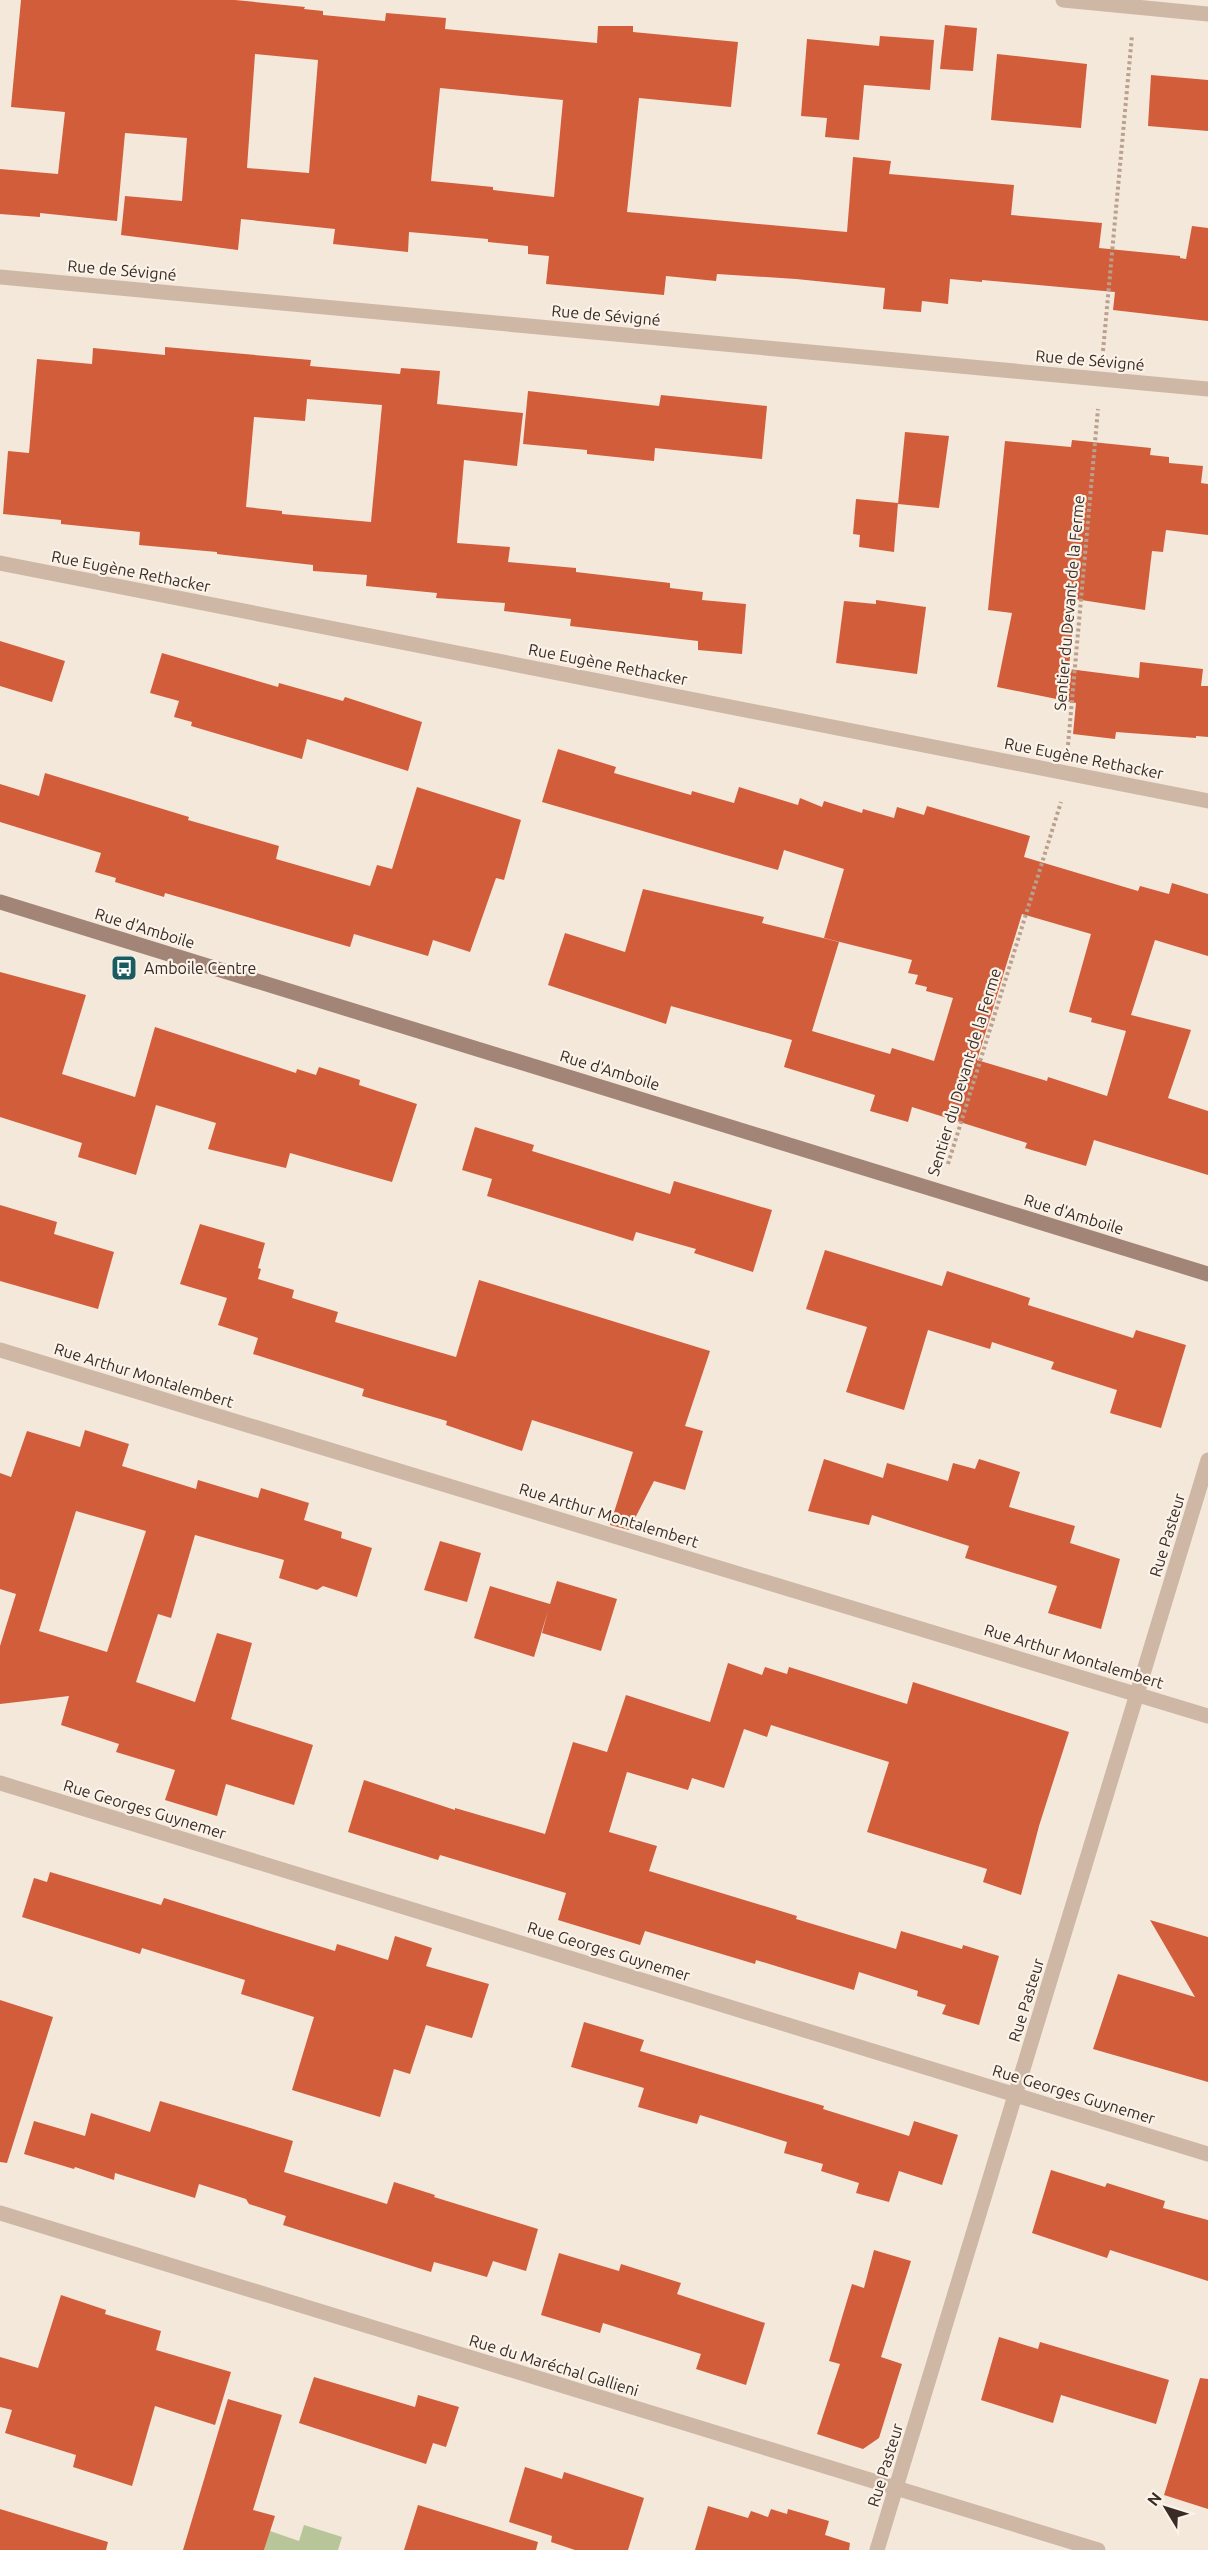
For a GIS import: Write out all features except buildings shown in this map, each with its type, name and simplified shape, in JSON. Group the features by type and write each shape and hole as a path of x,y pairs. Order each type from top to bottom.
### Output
{"street":[{"path":"1063,0 1208,14"},
{"name":"Rue de Sévigné","path":"0,277 1208,389"},
{"name":"Rue Eugène Rethacker","path":"0,563 1208,801"},
{"name":"Rue d'Amboile","path":"0,902 1208,1274"},
{"name":"Rue Arthur Montalembert","path":"0,1350 1208,1716"},
{"name":"Rue Pasteur","path":"877,2550 1208,1460"},
{"name":"Rue Georges Guynemer","path":"0,1783 1208,2154"},
{"name":"Rue du Maréchal Gallieni","path":"0,2213 1098,2550"}],"path":[{"name":"Sentier du Devant de la Ferme","path":"939,1191 1070,773 1068,743 1135,7"}],"green space":[{"path":"304,2525 342,2537 338,2550 264,2550 270,2531 299,2541"}],"place":[{"name":"Amboile Centre","path":"124,968"}]}
